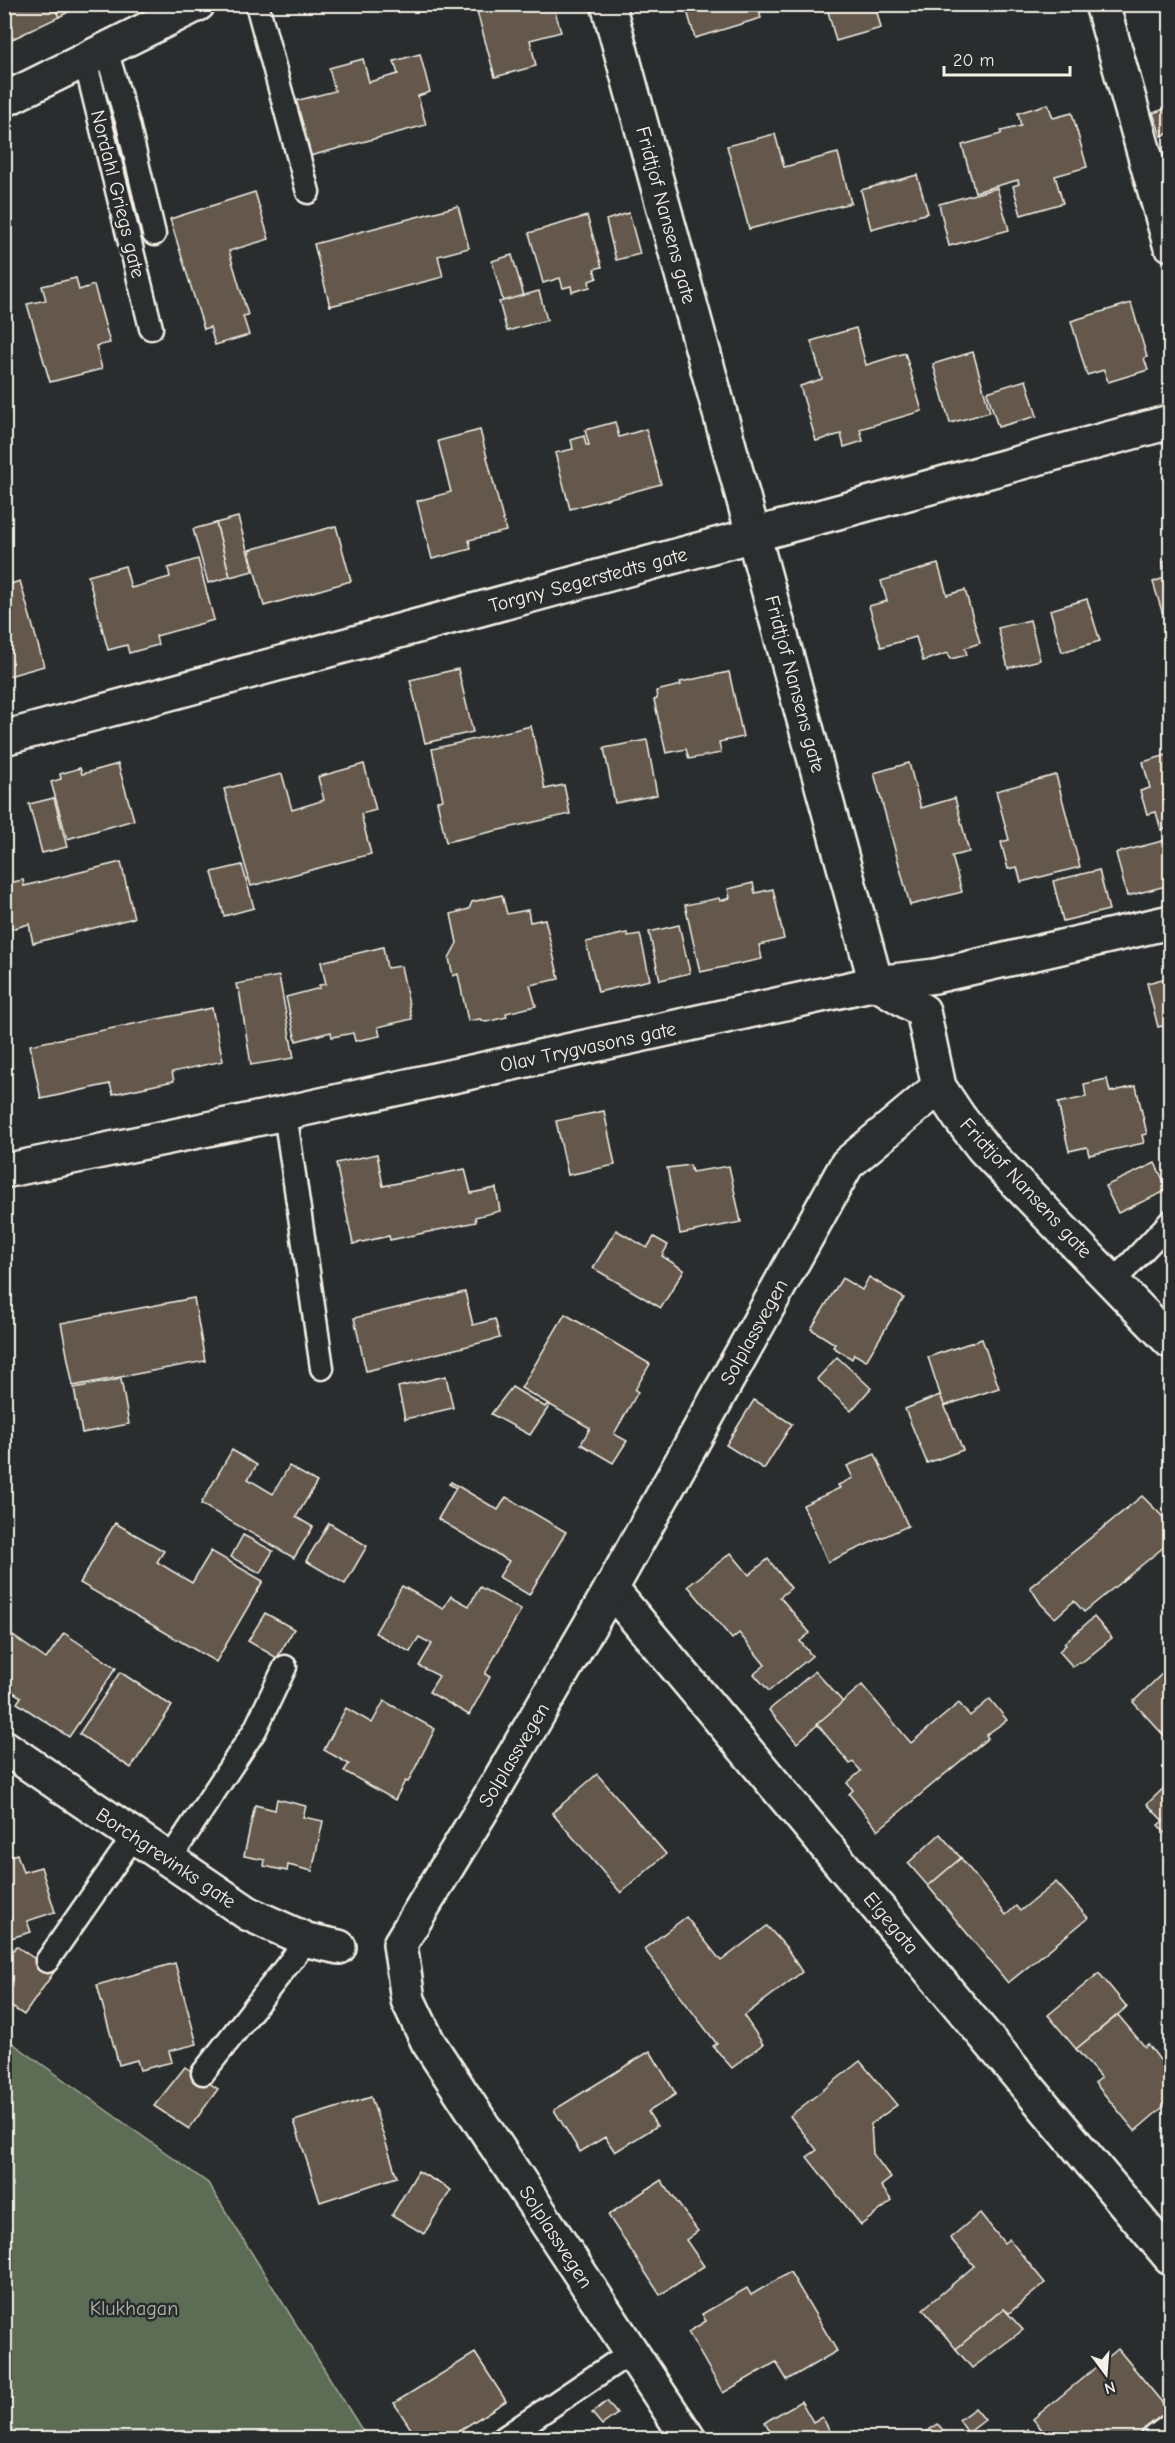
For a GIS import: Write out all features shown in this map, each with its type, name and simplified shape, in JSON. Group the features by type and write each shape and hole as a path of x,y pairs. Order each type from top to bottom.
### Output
{"street":[{"path":"4,100 198,4"},
{"name":"Fridtjof Nansens gate","path":"608,4 876,983 923,1011 939,1087 958,1117 984,1149 1170,1341"},
{"path":"1102,4 1170,244"},
{"name":"Torgny Segerstedts gate","path":"4,738 1170,422"},
{"name":"Olav Trygvasons gate","path":"4,1171 285,1113 876,983 935,976 1170,922"},
{"name":"Solplassvegen","path":"688,2439 428,2042 408,2000 400,1944 491,1795 611,1589 847,1164 939,1087"},
{"name":"Elgegata","path":"611,1589 1170,2256"},
{"name":"Borchgrevinks gate","path":"4,1747 249,1914 307,1940 339,1947"}],"lane":[{"path":"257,4 308,192"},
{"name":"Nordahl Griegs gate","path":"95,55 128,124 154,234"},
{"name":"Nordahl Griegs gate","path":"95,55 151,328"},
{"path":"285,1113 321,1368"},
{"path":"1114,1281 1170,1222"},
{"path":"169,1860 255,1730 285,1667"},
{"path":"47,1961 134,1836"},
{"path":"203,2073 307,1940"},
{"path":"504,2439 631,2352"},
{"path":"1153,2439 1170,2425"}],"green space":[{"name":"Klukhagan","path":"4,2037 208,2183 367,2438 5,2438"}],"building":[{"path":"4,4 53,4 59,17 4,43"},
{"path":"53,4 83,4 59,17"},
{"path":"413,4 435,4 414,10"},
{"path":"475,4 553,4 561,32 530,40 536,66 495,77"},
{"path":"685,4 757,4 761,18 695,38"},
{"path":"826,4 875,4 881,28 836,41"},
{"path":"894,4 918,4 918,5 896,11"},
{"path":"420,54 430,92 418,96 426,125 306,157 291,102 335,91 329,68 363,59 369,82 398,74 394,61"},
{"path":"1048,104 1053,118 1072,113 1087,167 1055,176 1063,203 1021,215 1013,186 1019,184 1018,180 975,192 962,145 1021,126 1018,113"},
{"path":"1170,107 1170,133 1161,136 1153,113"},
{"path":"775,134 784,167 838,153 851,203 749,229 727,146"},
{"path":"917,175 928,213 871,229 861,190"},
{"path":"997,188 1009,230 949,246 939,204"},
{"path":"255,192 269,239 229,251 248,315 243,316 249,335 215,345 210,327 204,329 170,219"},
{"path":"458,206 469,248 438,256 443,277 330,306 314,244"},
{"path":"629,213 640,254 616,260 606,220"},
{"path":"587,216 602,267 594,269 597,278 589,281 590,287 572,292 571,286 563,288 560,278 543,283 529,233"},
{"path":"512,255 524,296 503,301 492,261"},
{"path":"76,278 79,290 94,285 110,343 96,346 102,369 50,382 27,304 46,300 42,286"},
{"path":"539,291 547,320 507,331 499,302"},
{"path":"1131,303 1147,357 1144,358 1148,370 1108,382 1104,370 1087,375 1071,321"},
{"path":"856,328 866,365 905,353 922,411 860,429 863,441 844,447 841,434 816,441 800,386 822,379 811,341"},
{"path":"973,352 990,412 950,423 933,364"},
{"path":"1026,380 1037,416 998,427 987,392"},
{"path":"615,422 619,437 646,429 661,484 570,509 555,453 573,449 571,440 584,436 586,445 589,445 585,430"},
{"path":"480,430 506,531 469,540 471,549 432,559 417,501 451,492 438,441"},
{"path":"238,517 253,571 230,577 216,523"},
{"path":"216,523 230,577 208,583 193,529"},
{"path":"336,526 351,581 264,606 249,550"},
{"path":"198,559 214,620 156,636 158,645 129,653 127,645 108,650 88,576 125,566 131,588 170,577 168,568"},
{"path":"1170,560 1170,616 1164,618 1153,582 1167,577 1163,562"},
{"path":"938,564 947,595 965,590 980,643 965,648 967,655 950,659 948,653 923,661 916,637 881,647 869,606 887,601 881,581"},
{"path":"20,581 44,666 5,677 8,687 4,688 4,586"},
{"path":"1087,599 1100,641 1062,652 1050,610"},
{"path":"1030,620 1040,660 1008,668 998,628"},
{"path":"458,669 473,732 425,743 410,680"},
{"path":"729,672 743,737 719,742 721,753 689,759 686,749 666,753 654,700 657,699 656,691 681,685 680,682"},
{"path":"531,726 545,789 564,785 570,814 446,842 437,801 443,800 432,749"},
{"path":"647,740 657,795 615,803 604,748"},
{"path":"1170,754 1170,827 1161,830 1156,812 1147,814 1140,791 1150,788 1143,762"},
{"path":"909,763 921,808 955,798 969,852 952,856 962,892 910,905 874,773"},
{"path":"118,764 134,820 67,839 51,782 61,779 60,774 80,768 82,774"},
{"path":"364,764 376,810 361,814 371,854 251,886 224,789 282,774 292,810 324,800 318,777"},
{"path":"1056,775 1080,867 1021,882 1017,867 1008,869 1001,842 1009,840 996,791"},
{"path":"54,798 67,847 42,853 29,804"},
{"path":"1170,839 1170,885 1127,896 1116,853"},
{"path":"121,862 134,918 33,943 29,924 4,931 4,884 23,880 24,886"},
{"path":"242,865 254,908 224,916 212,872"},
{"path":"1099,870 1109,910 1063,921 1053,881"},
{"path":"753,883 755,893 773,889 784,939 759,945 762,959 700,972 685,905 730,898 728,889"},
{"path":"502,895 507,914 528,910 530,922 545,919 559,979 530,985 536,1006 506,1013 507,1017 486,1022 480,1019 468,1021 458,974 453,976 449,958 457,943 451,914 469,909 472,902"},
{"path":"679,925 690,973 660,980 649,932"},
{"path":"627,933 628,936 640,934 650,980 598,992 586,942"},
{"path":"383,947 387,968 401,966 412,1019 378,1027 380,1036 355,1041 353,1033 332,1037 331,1032 296,1041 286,997 320,988 319,985 326,984 321,962"},
{"path":"279,976 294,1058 251,1065 239,989 236,984"},
{"path":"1170,977 1170,1024 1158,1027 1147,983"},
{"path":"212,1008 223,1061 172,1072 174,1081 113,1094 110,1084 41,1099 30,1045"},
{"path":"1107,1079 1110,1092 1136,1086 1147,1134 1142,1135 1144,1143 1089,1155 1087,1147 1069,1151 1058,1103 1086,1097 1084,1084"},
{"path":"604,1111 615,1165 568,1175 556,1121"},
{"path":"377,1154 383,1186 465,1169 471,1193 496,1188 500,1211 475,1217 476,1222 390,1240 389,1236 353,1244 336,1163"},
{"path":"1155,1163 1168,1190 1118,1213 1105,1186"},
{"path":"690,1165 692,1172 729,1166 741,1222 680,1234 667,1168"},
{"path":"616,1230 647,1248 654,1237 668,1245 662,1256 684,1270 661,1308 593,1268"},
{"path":"869,1277 904,1298 866,1361 854,1354 852,1359 833,1347 835,1344 811,1329 842,1278 862,1290"},
{"path":"465,1292 473,1325 495,1319 500,1338 366,1371 354,1318"},
{"path":"194,1298 205,1361 73,1386 61,1323"},
{"path":"565,1314 650,1364 635,1390 638,1392 614,1434 627,1441 613,1463 581,1444 590,1428 521,1388"},
{"path":"982,1339 999,1388 944,1406 928,1357"},
{"path":"837,1357 871,1388 851,1411 817,1379"},
{"path":"446,1376 453,1408 405,1419 398,1387"},
{"path":"121,1379 129,1424 82,1433 74,1388"},
{"path":"512,1387 545,1407 548,1403 550,1405 530,1435 491,1414"},
{"path":"940,1395 963,1450 927,1463 905,1409"},
{"path":"754,1400 792,1424 764,1469 726,1445"},
{"path":"232,1450 257,1465 248,1479 273,1494 289,1466 317,1482 296,1517 313,1527 294,1558 201,1504"},
{"path":"875,1454 908,1526 828,1562 803,1505 840,1488 838,1485 853,1478 847,1466"},
{"path":"451,1482 498,1510 506,1497 566,1532 529,1595 499,1577 509,1561 438,1519 456,1488 449,1484"},
{"path":"1142,1496 1170,1528 1170,1542 1084,1612 1074,1601 1055,1618 1041,1604 1030,1587"},
{"path":"115,1523 164,1551 157,1562 192,1583 211,1551 263,1581 216,1662 80,1583"},
{"path":"329,1523 367,1546 345,1584 306,1561"},
{"path":"243,1535 273,1551 260,1573 231,1557"},
{"path":"731,1553 749,1575 768,1559 791,1588 780,1597 810,1633 800,1641 812,1656 769,1691 754,1674 765,1665 739,1633 732,1639 688,1586"},
{"path":"402,1586 443,1609 451,1596 469,1606 480,1587 521,1610 485,1674 490,1677 469,1715 429,1692 439,1676 419,1666 432,1644 419,1637 410,1652 375,1633"},
{"path":"265,1613 294,1629 277,1658 248,1641"},
{"path":"1094,1617 1112,1638 1073,1667 1059,1651 1066,1645 1064,1643"},
{"path":"64,1633 116,1668 69,1737 17,1703 21,1697 4,1686 4,1649 13,1636 46,1659"},
{"path":"1170,1666 1170,1742 1133,1702"},
{"path":"815,1671 843,1702 797,1743 769,1710"},
{"path":"120,1672 172,1706 131,1768 79,1734"},
{"path":"862,1685 911,1743 959,1703 970,1716 990,1699 1007,1720 986,1735 988,1738 878,1830 849,1794 853,1790 847,1783 861,1771 853,1762 850,1764 817,1724"},
{"path":"384,1701 435,1729 408,1782 405,1781 395,1800 344,1771 349,1764 324,1750 346,1708 372,1723"},
{"path":"597,1774 666,1854 621,1893 552,1813"},
{"path":"1170,1782 1170,1838 1158,1825 1163,1821 1147,1804"},
{"path":"277,1799 306,1806 303,1817 323,1821 312,1871 288,1865 287,1871 264,1866 265,1860 244,1856 255,1805 275,1810"},
{"path":"940,1834 961,1858 928,1886 908,1863"},
{"path":"17,1854 23,1872 41,1867 55,1912 27,1921 31,1932 4,1940 4,1858"},
{"path":"961,1858 1006,1915 1016,1906 1020,1911 1056,1882 1088,1918 1008,1983 928,1886"},
{"path":"686,1917 721,1961 767,1926 786,1947 802,1972 744,2016 763,2044 732,2068 713,2046 717,2044 644,1949"},
{"path":"16,1946 54,1972 24,2015 4,2002 4,1963"},
{"path":"175,1963 197,2044 169,2051 172,2062 140,2070 137,2060 119,2065 97,1985"},
{"path":"1099,1973 1127,2007 1076,2049 1048,2015"},
{"path":"1118,2015 1145,2047 1148,2044 1160,2060 1170,2051 1170,2101 1135,2131 1095,2083 1101,2078 1076,2049"},
{"path":"650,2051 676,2094 648,2112 657,2126 615,2152 605,2137 580,2152 554,2110"},
{"path":"860,2061 897,2105 871,2124 873,2154 891,2178 881,2186 892,2201 861,2225 807,2157 817,2150 790,2116"},
{"path":"185,2067 218,2089 189,2129 154,2106"},
{"path":"371,2097 397,2177 320,2202 294,2121"},
{"path":"418,2171 451,2190 424,2234 392,2215"},
{"path":"661,2180 698,2231 686,2240 704,2266 660,2295 608,2215"},
{"path":"980,2213 1004,2243 1009,2239 1045,2283 1009,2313 1004,2309 956,2349 923,2309 974,2266 950,2238"},
{"path":"790,2272 837,2351 787,2380 776,2362 723,2393 688,2332 706,2321 702,2314 747,2288 751,2295"},
{"path":"1004,2309 1023,2330 972,2368 956,2349"},
{"path":"1118,2349 1170,2412 1138,2438 1049,2438 1033,2419"},
{"path":"475,2353 506,2401 459,2431 464,2438 400,2438 411,2429 394,2403"},
{"path":"607,2401 617,2414 602,2425 592,2413"},
{"path":"801,2401 813,2422 822,2417 834,2438 774,2438 765,2422"},
{"path":"975,2408 985,2420 968,2433 959,2420"},
{"path":"938,2424 948,2437 926,2438 923,2434"},
{"path":"1028,2429 1035,2438 1017,2438"}]}
